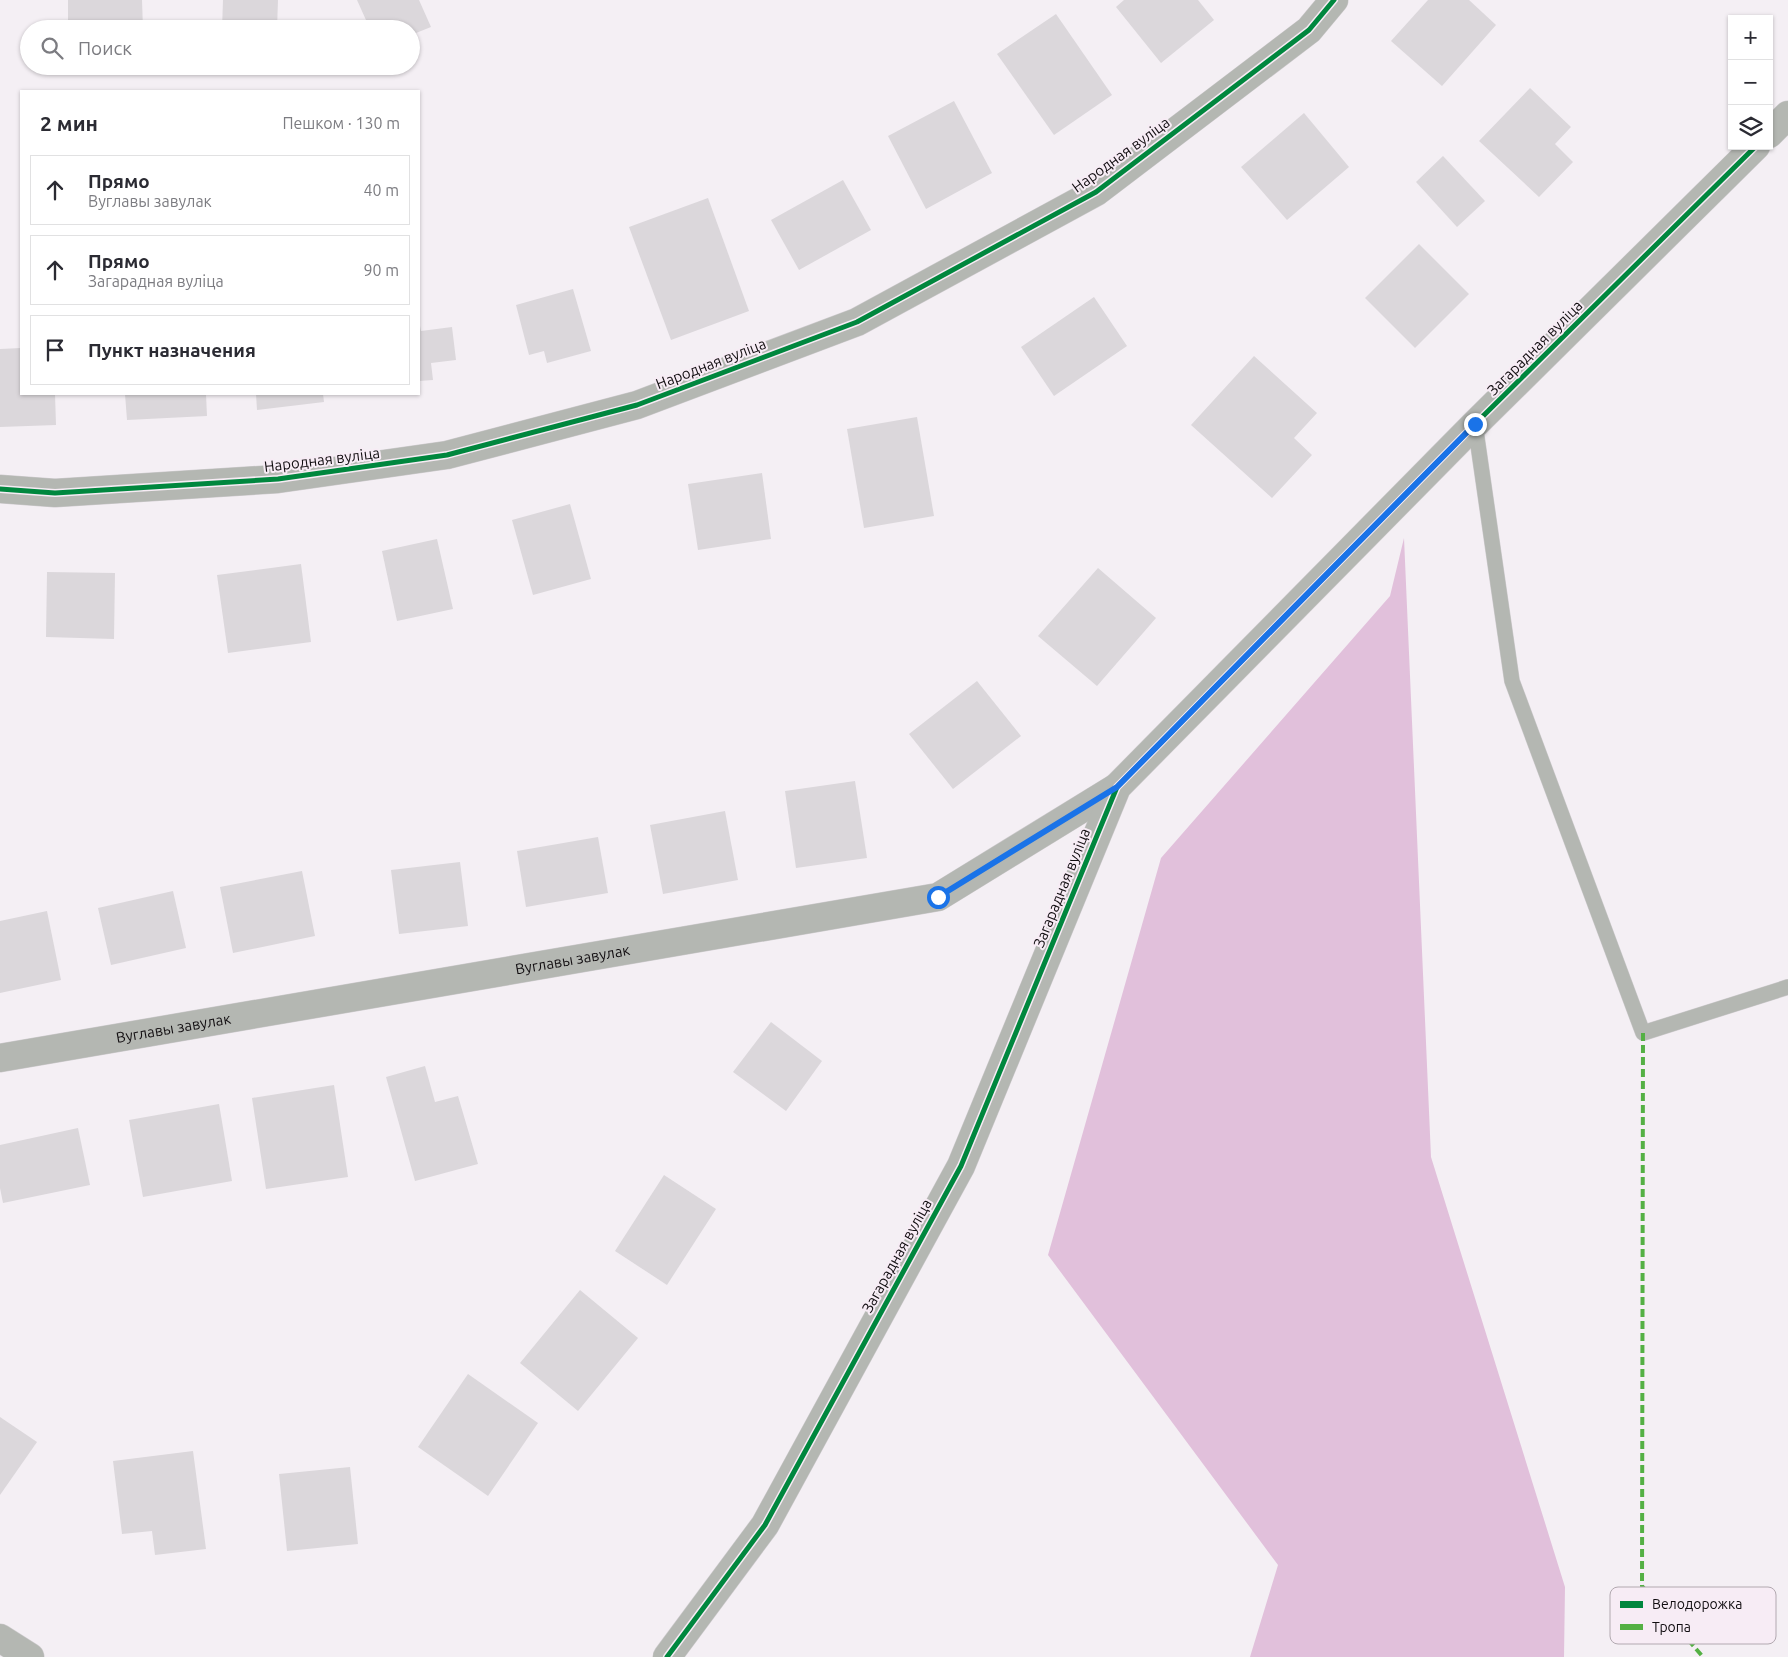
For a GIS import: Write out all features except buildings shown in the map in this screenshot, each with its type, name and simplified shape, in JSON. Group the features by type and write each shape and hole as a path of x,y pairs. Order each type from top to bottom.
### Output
{"street":[{"name":"Народная вуліца","path":"0,488 55,493 278,479 448,455 637,406 857,322 1096,192 1309,30 1334,0"},
{"path":"1773,130 1788,115"},
{"name":"Загарадная вуліца","path":"667,1657 765,1525 961,1166 1117,787 1475,424 1752,150"},
{"name":"Вуглавы завулак","path":"0,1058 938,897 1117,787"},
{"path":"0,1638 30,1657"}],"lane":[{"path":"1475,424 1512,681 1643,1033 1788,987"}],"shaded area":[{"path":"1404,538 1431,1157 1565,1587 1564,1657 1250,1657 1278,1565 1048,1255 1161,858 1390,596"}],"marked path":[{"path":"1643,1033 1643,1587"},
{"path":"1692,1644 1703,1657"}],"cycle path":[{"path":"0,489 55,493 278,479 447,455 637,405 857,322 1096,192 1309,30 1334,0"},
{"path":"667,1657 765,1525 961,1166 1117,787 1475,424 1752,150"}],"route":[{"path":"938,897 1117,787 1475,424"}]}
